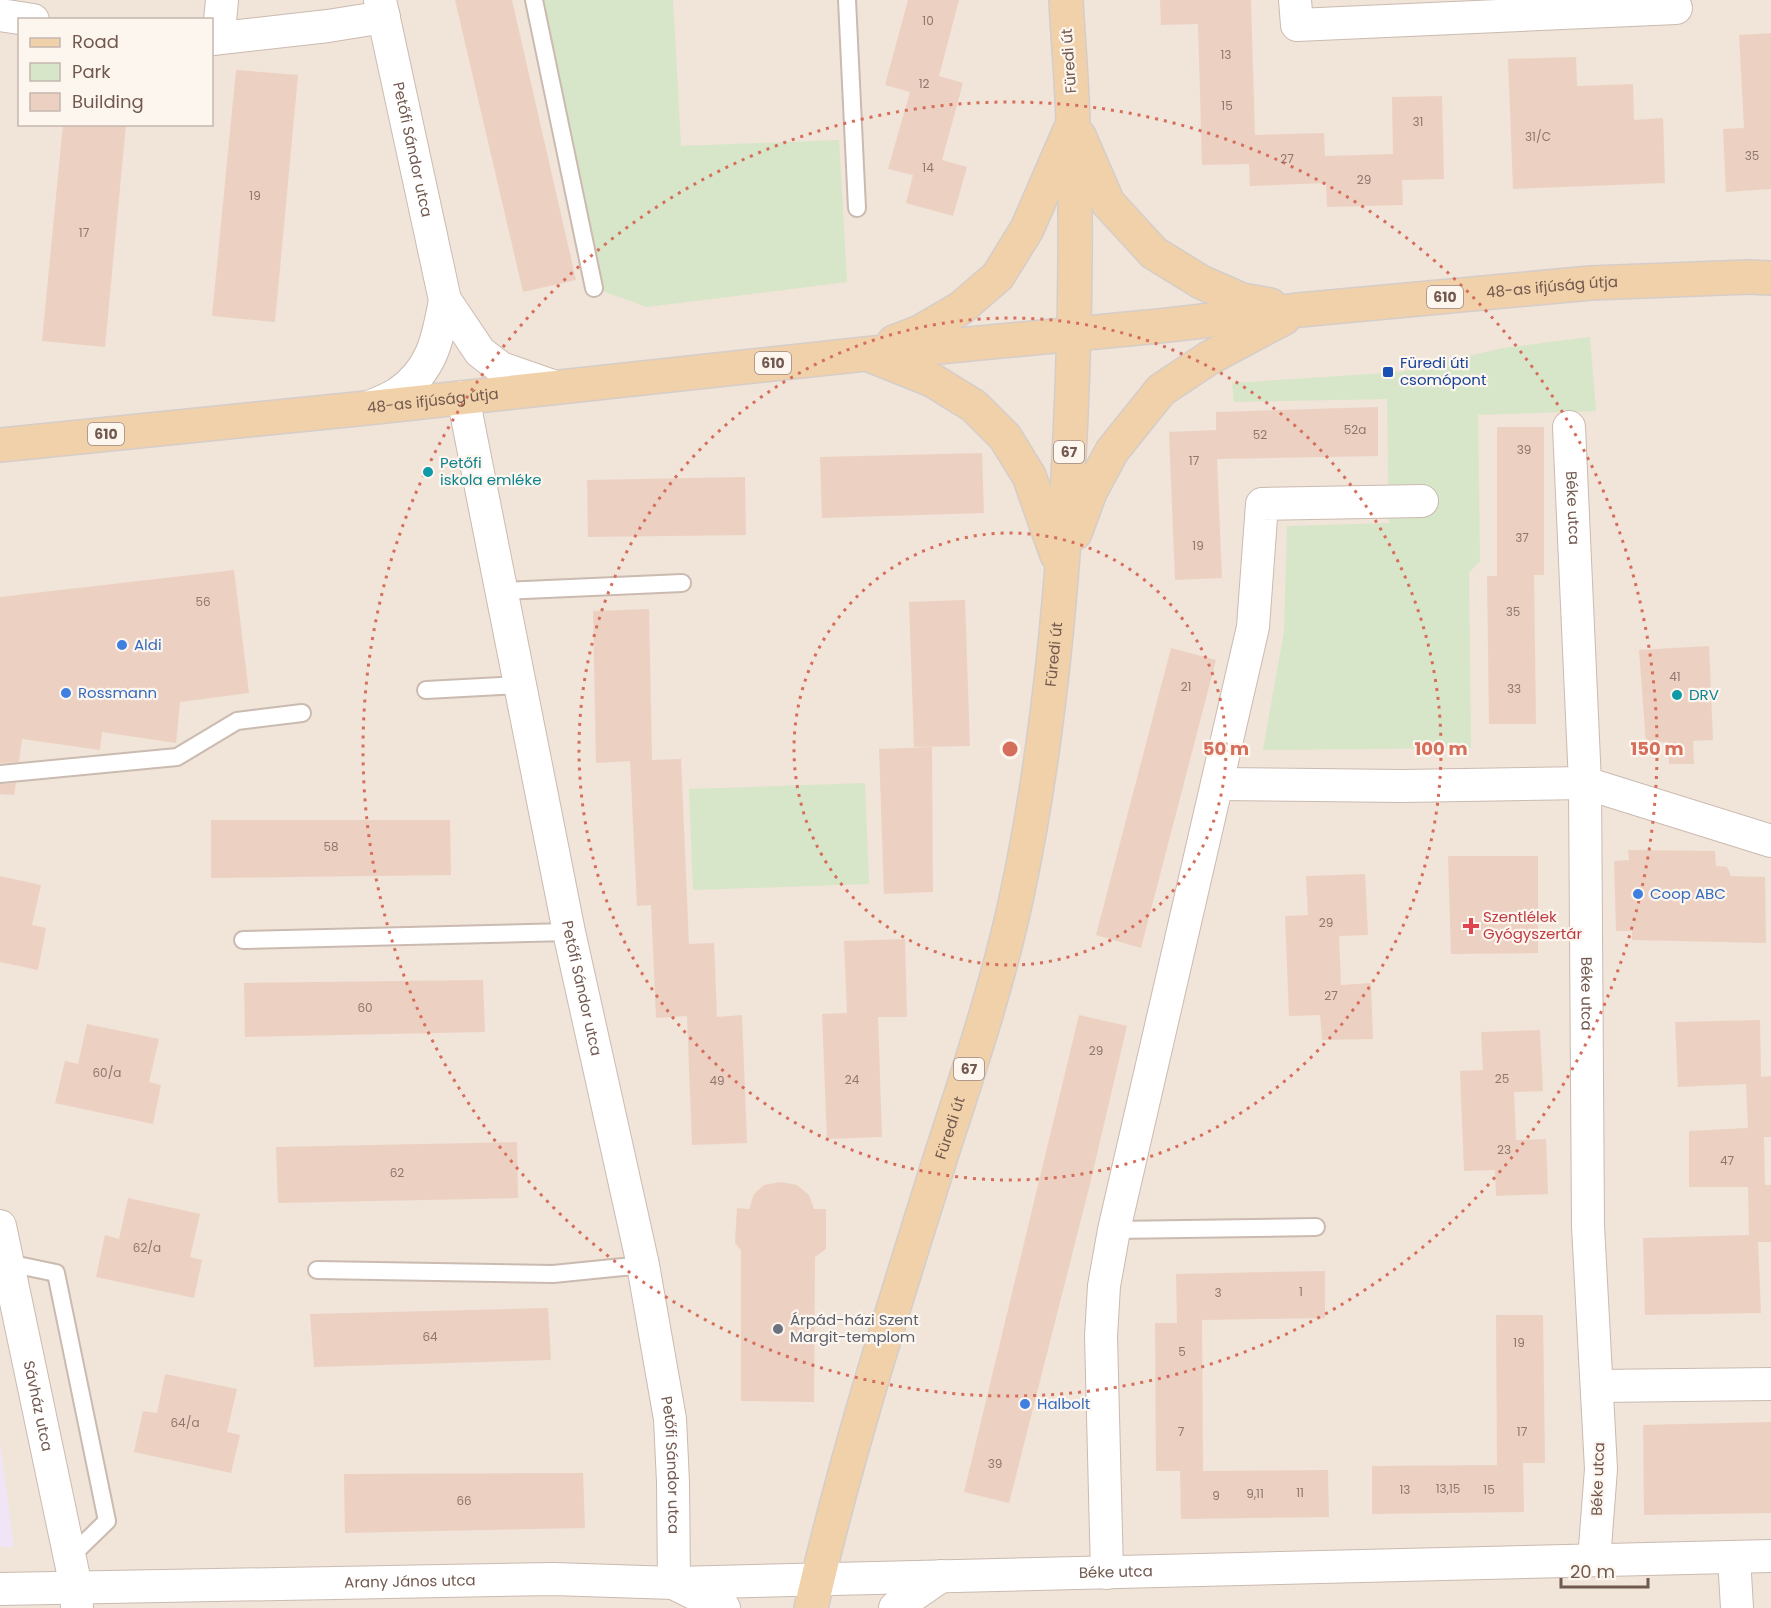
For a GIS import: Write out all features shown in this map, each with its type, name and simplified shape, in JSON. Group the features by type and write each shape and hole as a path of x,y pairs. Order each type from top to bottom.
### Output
{"main road":[{"name":"Füredi út","path":"1065,0 1073,122"},
{"path":"1073,122 1108,203 1154,253 1201,282 1242,300 1299,310"},
{"path":"865,354 920,332 961,308 998,276 1028,229 1073,122"},
{"name":"67","path":"1062,569 1075,334 1073,122"},
{"name":"48-as ifjúság útja","path":"1299,310 1591,283 1771,278"},
{"path":"1062,569 1090,492 1112,451 1161,390 1209,358 1299,310"},
{"name":"610","path":"865,354 1299,310"},
{"path":"865,354 932,380 974,406 1005,437 1029,476 1062,569"},
{"name":"48-as ifjúság útja","path":"0,445 865,354"},
{"name":"Füredi út","path":"814,1594 857,1429 988,1009 1016,899 1035,803 1055,653 1062,569"}],"street":[{"path":"222,0 220,21 213,39 328,27 382,8"},
{"path":"1295,0 1297,25 1616,5 1676,8"},
{"name":"Petőfi Sándor utca","path":"382,8 445,300"},
{"path":"0,15 20,18"},
{"path":"445,300 480,352 501,368 554,386"},
{"path":"367,408 396,394 416,378 429,360 440,333 445,300"},
{"name":"Petőfi Sándor utca","path":"463,397 569,932 643,1265 670,1419 674,1583"},
{"name":"Béke utca","path":"1569,428 1585,783 1588,1226 1601,1470 1594,1560"},
{"path":"1107,1573 1101,1336 1104,1286 1114,1230 1253,627 1262,504 1422,501"},
{"path":"1218,784 1401,786 1585,783 1771,841"},
{"name":"Sávház utca","path":"0,1226 70,1557 76,1598"},
{"path":"1597,1386 1771,1384"},
{"name":"Béke utca","path":"814,1594 941,1576 1771,1556"},
{"path":"1734,1557 1737,1608"},
{"path":"895,1608 941,1576"},
{"name":"Arany János utca","path":"0,1589 76,1598 553,1580 674,1583 814,1594"},
{"path":"674,1583 724,1608"}],"lane":[{"path":"534,0 594,288"},
{"path":"846,0 857,208"},
{"path":"502,591 682,583"},
{"path":"426,690 520,685"},
{"path":"0,774 177,757 237,721 302,713"},
{"path":"243,940 569,932"},
{"path":"1114,1230 1316,1227"},
{"path":"8,1263 56,1273 107,1521 70,1557"},
{"path":"317,1270 553,1274 643,1265"}],"shaded area":[{"path":"0,0 1771,0 1771,1608 0,1608"},
{"path":"0,1441 14,1547 0,1547"}],"green space":[{"path":"534,0 673,0 681,146 839,140 847,282 647,307 594,288"},
{"path":"1590,337 1596,411 1478,415 1480,561 1469,573 1471,748 1263,750 1284,631 1287,526 1389,523 1387,399 1234,402 1232,383 1401,372 1503,348"},
{"path":"865,783 869,884 693,890 689,789"}],"building":[{"path":"455,0 512,0 576,280 523,292"},
{"path":"908,0 959,0 939,76 963,83 942,160 967,167 953,216 906,203 913,175 888,169 910,92 885,85"},
{"path":"1160,0 1251,0 1255,135 1324,133 1325,156 1393,154 1392,97 1442,96 1444,179 1402,180 1403,205 1327,207 1326,183 1250,186 1249,164 1202,165 1198,24 1161,25"},
{"path":"1771,33 1771,189 1726,192 1723,129 1744,128 1739,35"},
{"path":"1576,57 1577,86 1633,84 1634,120 1663,118 1665,183 1513,189 1508,59"},
{"path":"236,70 298,75 275,322 212,316"},
{"path":"63,126 126,126 105,347 42,341"},
{"path":"1378,407 1378,456 1217,459 1222,578 1175,580 1169,432 1216,430 1216,412"},
{"path":"1497,427 1544,427 1544,575 1534,575 1536,724 1489,724 1487,576 1497,576"},
{"path":"982,453 984,513 822,518 820,457"},
{"path":"745,477 746,535 588,537 587,480"},
{"name":"Aldi","path":"234,570 249,693 180,702 176,743 102,732 100,750 22,739 19,762 0,763 0,597"},
{"path":"965,600 970,746 914,747 909,602"},
{"path":"649,609 652,760 681,759 689,944 714,943 717,1017 742,1015 747,1143 692,1145 687,1016 656,1018 651,905 637,906 630,761 596,763 593,611"},
{"name":"DRV","path":"1709,646 1713,740 1693,741 1694,764 1669,764 1668,742 1646,743 1639,650"},
{"path":"1171,648 1216,660 1141,948 1096,935"},
{"path":"932,747 933,892 884,894 879,749"},
{"path":"16,783 14,795 0,794 0,784"},
{"path":"211,820 450,820 451,875 211,878"},
{"path":"1628,850 1715,851 1716,866 1727,867 1731,876 1765,877 1766,943 1632,940 1632,931 1616,931 1614,861 1629,860"},
{"path":"1448,856 1538,856 1538,953 1451,954"},
{"path":"1365,874 1368,935 1339,936 1341,985 1371,983 1373,1039 1322,1040 1320,1015 1289,1016 1285,916 1308,915 1306,876"},
{"path":"0,876 41,885 32,925 46,928 38,970 0,962"},
{"path":"905,939 907,1017 878,1017 882,1137 827,1139 822,1014 847,1013 844,941"},
{"path":"483,980 485,1032 245,1037 244,983"},
{"path":"1079,1015 1127,1026 1090,1184 1009,1503 964,1492"},
{"path":"1760,1020 1761,1077 1771,1076 1771,1137 1764,1137 1765,1185 1771,1185 1771,1242 1758,1242 1761,1313 1645,1315 1643,1238 1749,1235 1748,1187 1689,1187 1689,1131 1748,1128 1746,1084 1678,1087 1675,1022"},
{"path":"87,1024 159,1039 149,1082 161,1085 153,1124 55,1103 65,1061 78,1064"},
{"path":"1540,1030 1543,1091 1514,1092 1516,1140 1546,1139 1548,1194 1496,1196 1495,1170 1464,1171 1460,1071 1483,1070 1481,1032"},
{"path":"517,1142 518,1198 278,1203 276,1147"},
{"name":"Árpád-házi Szent Margit-templom","path":"781,1182 797,1185 809,1195 814,1209 826,1209 826,1249 815,1257 814,1402 741,1401 741,1250 735,1243 737,1208 749,1209 754,1194 764,1185"},
{"path":"128,1198 200,1214 190,1257 202,1260 194,1298 96,1277 105,1235 119,1239"},
{"path":"1325,1271 1325,1318 1202,1320 1203,1471 1328,1470 1329,1517 1181,1519 1180,1471 1156,1471 1155,1323 1177,1323 1176,1274"},
{"path":"548,1308 551,1360 314,1367 310,1314"},
{"path":"1496,1315 1543,1315 1545,1463 1523,1463 1524,1512 1372,1514 1372,1466 1497,1465"},
{"path":"165,1374 237,1389 227,1432 240,1435 231,1473 134,1452 143,1411 157,1413"},
{"path":"1771,1422 1771,1513 1644,1515 1643,1425"},
{"path":"583,1473 585,1528 345,1533 344,1474"}],"place":[{"name":"Füredi úti csomópont","path":"1388,372"},
{"name":"Petőfi iskola emléke","path":"428,472"},
{"name":"Aldi","path":"122,645"},
{"name":"Rossmann","path":"66,693"},
{"name":"DRV","path":"1677,695"},
{"name":"Coop ABC","path":"1638,894"},
{"name":"Szentlélek Gyógyszertár","path":"1471,926"},
{"name":"Árpád-házi Szent Margit-templom","path":"778,1329"},
{"name":"Halbolt","path":"1025,1404"}]}
